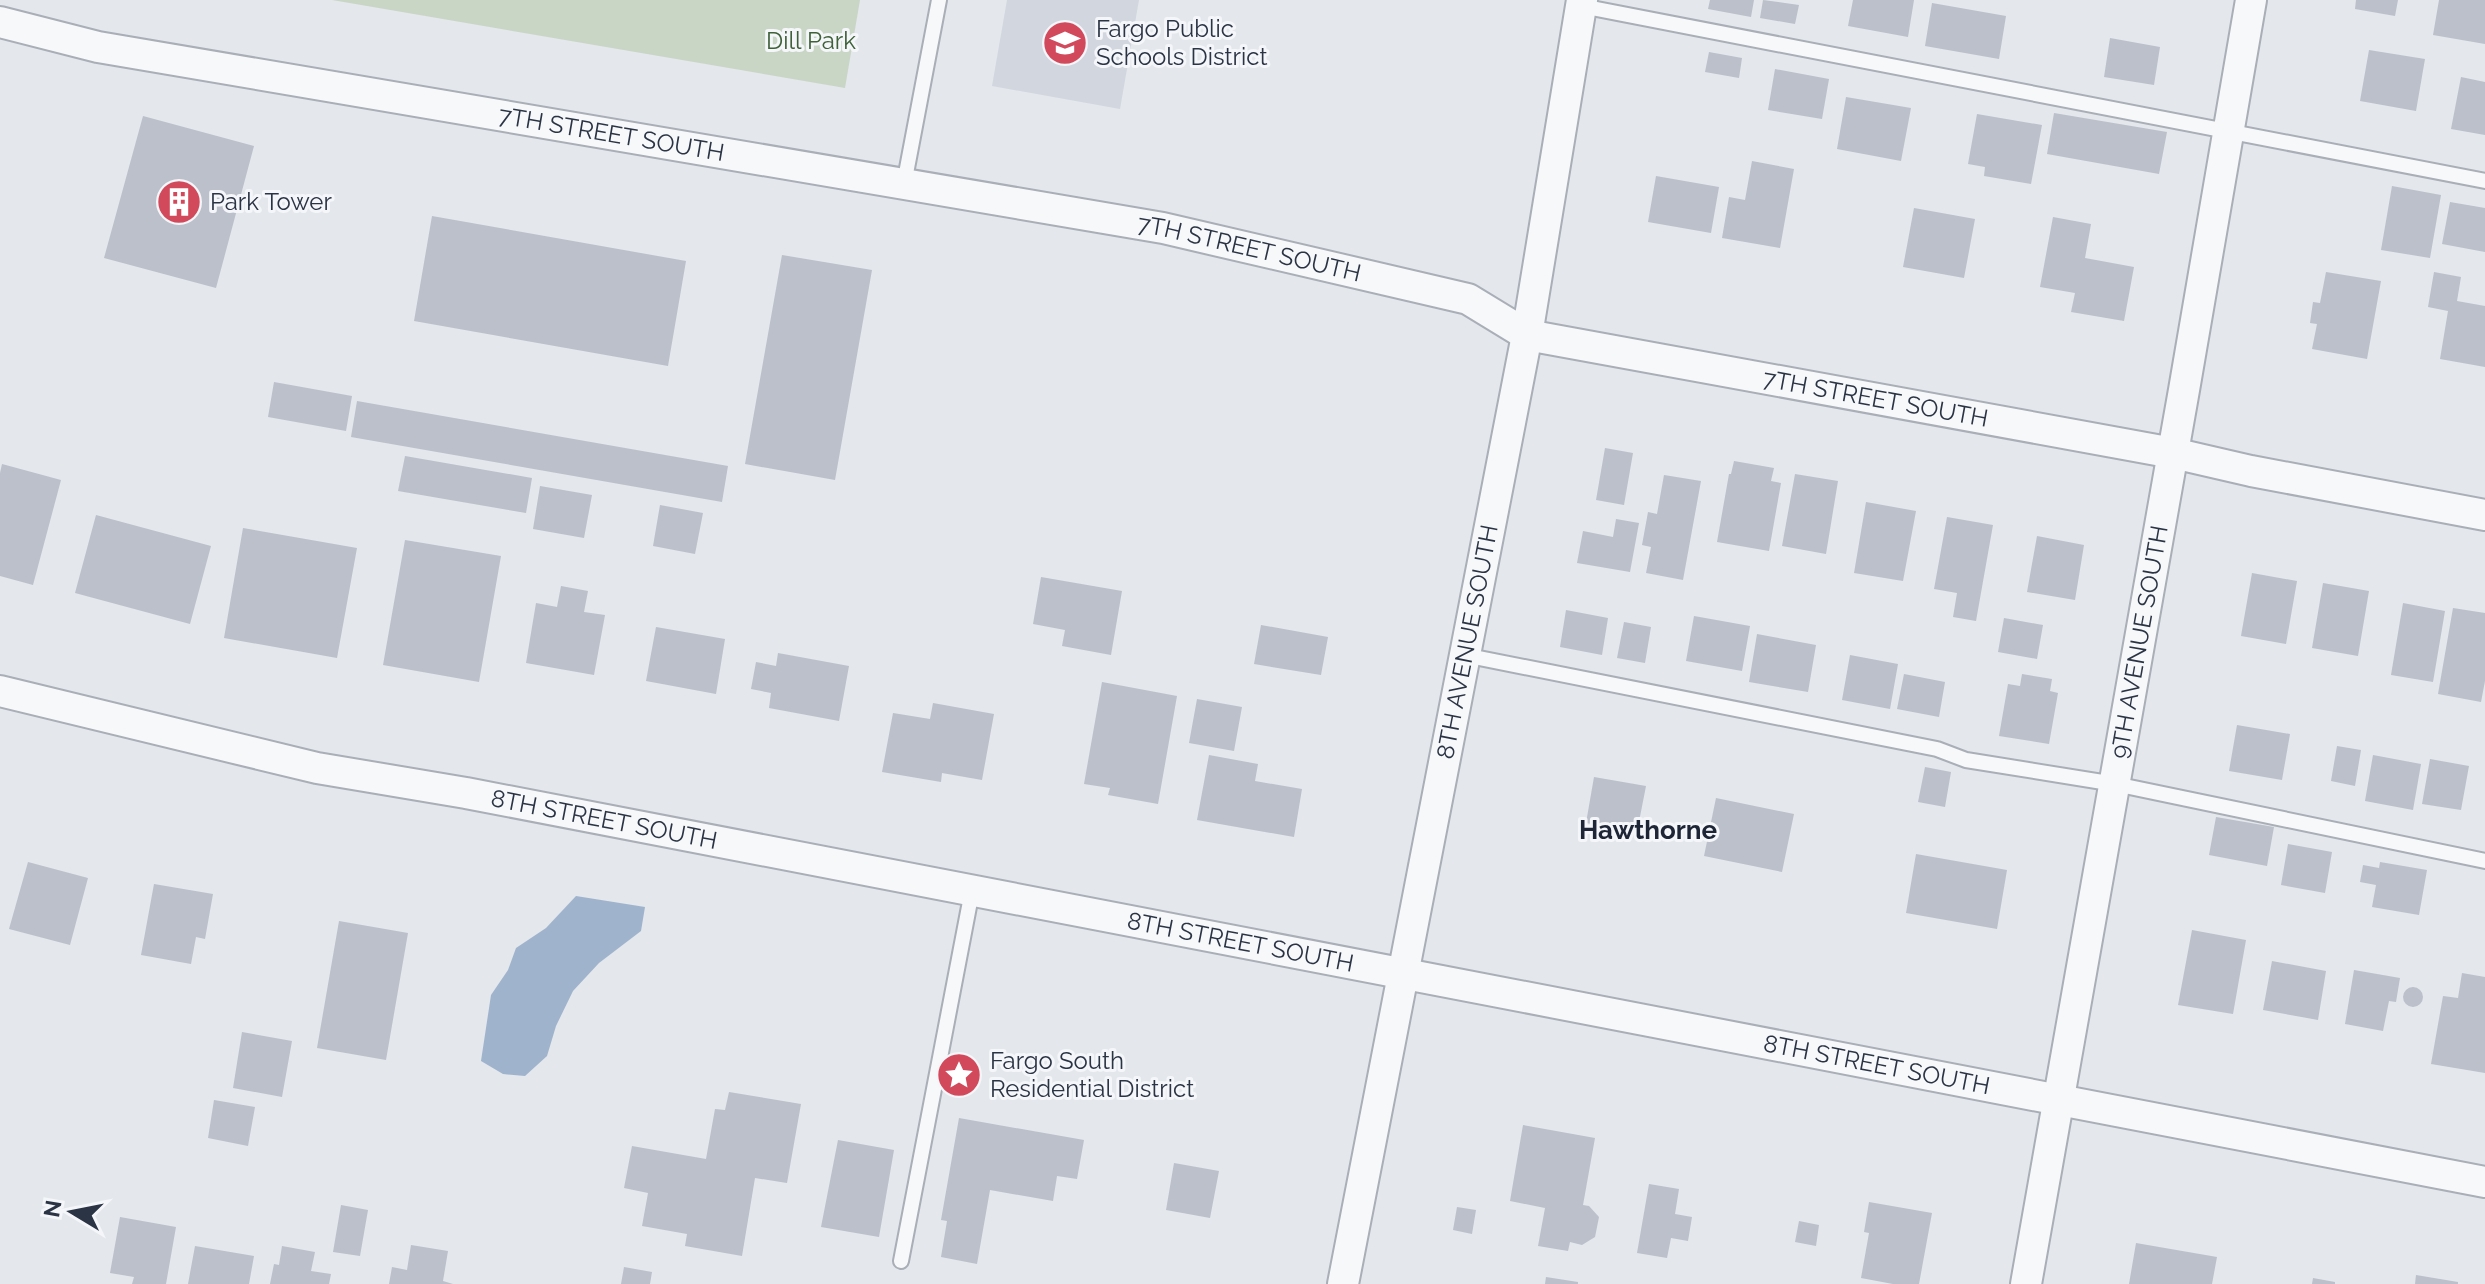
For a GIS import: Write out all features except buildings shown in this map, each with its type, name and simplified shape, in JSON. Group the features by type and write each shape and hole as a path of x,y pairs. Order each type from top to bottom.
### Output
{"street":[{"name":"9TH AVENUE SOUTH","path":"2026,1284 2251,0"},
{"name":"8TH AVENUE SOUTH","path":"1343,1284 1527,335 1581,3"},
{"name":"7TH STREET SOUTH","path":"3,21 113,50 1163,228 1468,299 1527,335 2173,453 2485,515"},
{"name":"8TH STREET SOUTH","path":"0,691 317,768 466,793 2485,1182"}],"lane":[{"path":"904,184 939,0"},
{"path":"1581,3 2485,181"},
{"path":"1464,655 1937,749 1966,760 2115,784 2485,861"},
{"path":"901,1261 972,891"}],"shaded area":[{"name":"Fargo Public Schools District","path":"1007,0 1139,0 1120,109 992,86"}],"green space":[{"name":"Dill Park","path":"332,0 860,0 845,88"}],"water":[{"path":"576,896 645,907 641,931 599,963 573,991 556,1026 547,1056 525,1076 503,1074 481,1061 491,995 508,970 516,948 546,928"}],"place":[{"name":"Fargo Public Schools District","path":"1065,43"},
{"name":"Park Tower","path":"179,202"},
{"name":"Fargo South Residential District","path":"959,1075"}],"district":[{"name":"Hawthorne","path":"1648,830"}]}
